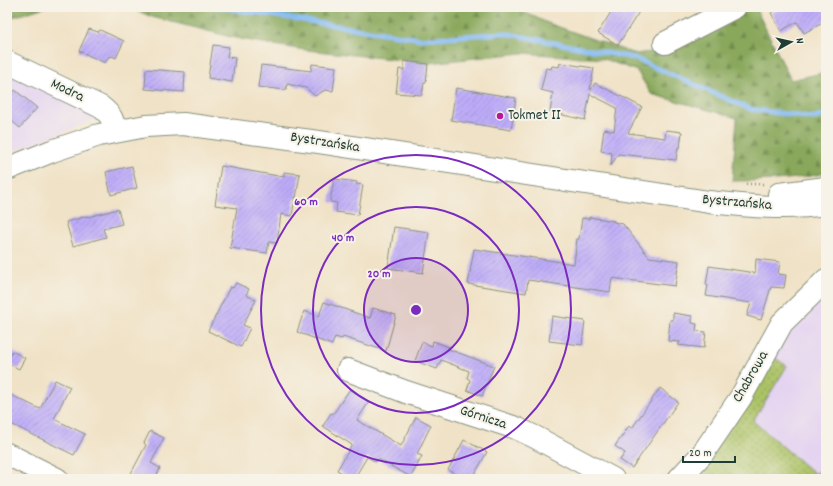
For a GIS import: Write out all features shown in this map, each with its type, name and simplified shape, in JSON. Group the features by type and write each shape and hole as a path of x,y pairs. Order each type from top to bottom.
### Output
{"main road":[{"path":"665,43 735,7"},
{"name":"Modra","path":"7,62 101,107 109,114 114,122 115,131"},
{"name":"Bystrzańska","path":"7,169 52,151 115,131 163,124 183,124 200,125 709,202 749,206 794,207 826,204"},
{"name":"Bystrzańska","path":"648,192 750,196 785,194 826,188"},
{"name":"Chabrowa","path":"679,479 703,453 740,397 782,323 826,280"},
{"name":"Górnicza","path":"348,370 429,400 516,428 613,479"},
{"path":"7,454 57,479"}],"shaded area":[{"path":"7,72 99,118 7,154"},
{"path":"826,288 826,465 815,474 753,421 787,366 771,355 782,333"}],"green space":[{"path":"7,7 45,7 7,19"},
{"path":"127,7 513,7 548,23 635,54 665,50 742,7 755,7 791,80 826,72 826,173 779,180 732,181 737,118 651,94 637,71 604,59 522,53 429,63 297,49 235,38 152,17"},
{"path":"771,355 787,366 753,421 815,474 826,465 826,479 686,479"}],"building":[{"path":"614,7 642,7 618,45 598,33"},
{"path":"780,7 826,7 826,21 804,33 797,22 781,31 771,13"},
{"path":"89,29 98,32 100,30 124,41 116,58 109,56 105,63 79,51"},
{"path":"213,45 229,47 227,57 235,58 232,82 208,78"},
{"path":"404,61 428,64 426,82 424,82 422,95 396,93 399,69 404,70"},
{"path":"560,63 594,68 591,90 595,83 642,107 628,133 665,138 666,130 682,132 676,160 618,154 611,166 612,153 601,151 604,129 614,131 617,108 590,94 585,120 550,112 553,93 541,90 546,68 551,69 552,66 559,67"},
{"path":"312,64 336,67 333,91 325,90 315,96 306,88 287,84 286,90 258,87 261,65 311,71"},
{"path":"146,69 185,72 184,92 145,89"},
{"path":"456,88 516,98 511,130 451,120"},
{"path":"15,90 37,108 20,128 7,117 7,100"},
{"path":"132,166 137,188 111,195 106,172"},
{"path":"221,166 284,177 284,172 300,174 292,216 281,214 277,243 269,242 267,253 230,248 237,208 215,205"},
{"path":"334,179 357,182 356,184 363,185 358,215 336,212 337,203 330,202"},
{"path":"118,209 122,224 103,229 106,237 73,246 66,222"},
{"path":"589,217 623,224 649,257 679,261 675,286 612,278 610,292 528,280 526,293 468,284 474,249 574,264 577,239 579,239 582,218 589,219"},
{"path":"394,227 429,232 423,273 388,268"},
{"path":"756,259 780,262 778,274 786,275 784,288 771,287 761,320 747,316 751,303 706,296 709,266 755,273"},
{"path":"236,283 249,289 246,295 256,300 243,325 250,328 241,347 208,331 230,287 233,288"},
{"path":"324,302 370,318 373,308 396,315 386,351 343,337 342,339 335,337 332,345 297,332 304,311 319,316"},
{"path":"673,313 692,316 692,323 697,324 696,331 706,332 704,348 678,345 680,342 668,341 670,320 673,320"},
{"path":"552,316 585,321 582,345 549,341"},
{"path":"433,341 449,347 448,349 494,366 482,396 467,390 470,380 467,378 469,371 441,360 437,369 415,361 422,342 432,346"},
{"path":"12,351 25,358 19,369 7,363"},
{"path":"55,380 70,387 54,419 85,434 74,455 7,422 7,393 40,409"},
{"path":"660,388 678,402 632,468 620,460 625,453 615,446 629,426 632,428"},
{"path":"350,389 369,402 357,420 401,446 416,417 431,425 417,454 422,456 411,477 378,459 376,462 367,457 354,479 337,470 352,445 323,426 331,413 333,414"},
{"path":"150,431 164,438 151,463 160,468 155,479 128,479 146,445 144,443"},
{"path":"464,440 487,452 472,479 465,479 448,470"}],"waterway":[{"path":"219,7 421,39 504,33 634,58 750,109 814,118 826,115"}],"place":[{"name":"Tokmet II","path":"500,116"}]}
